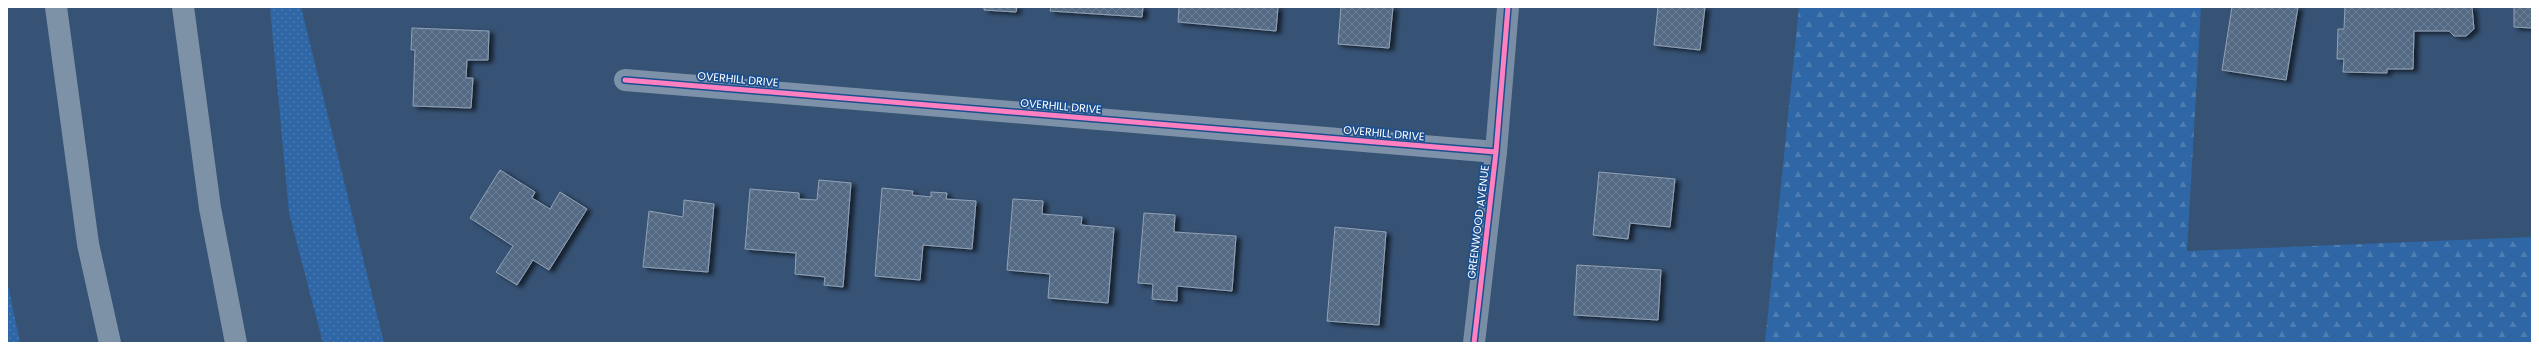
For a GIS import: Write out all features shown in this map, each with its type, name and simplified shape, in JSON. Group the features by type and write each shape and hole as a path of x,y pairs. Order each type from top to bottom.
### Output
{"highway":[{"path":"56,7 88,244 110,343"},
{"path":"183,7 210,208 236,343"}],"street":[{"name":"GREENWOOD AVENUE","path":"1474,343 1496,152 1508,7"},
{"name":"OVERHILL DRIVE","path":"624,80 1496,152"}],"green space":[{"path":"270,7 301,7 384,343 323,343 289,213"},
{"path":"1799,7 2201,7 2187,251 2532,237 2532,343 1765,343"},
{"path":"7,280 20,343 7,343"}],"building":[{"path":"984,7 1017,7 1016,12 984,10"},
{"path":"1051,7 1143,7 1142,17 1050,11"},
{"path":"1179,7 1278,7 1276,31 1178,22"},
{"path":"1341,7 1393,7 1389,48 1338,44"},
{"path":"1658,7 1705,7 1700,50 1654,45"},
{"path":"2232,7 2298,7 2286,80 2222,70"},
{"path":"2345,7 2472,7 2474,29 2466,36 2454,36 2449,31 2414,31 2413,69 2387,69 2387,73 2343,72 2344,59 2337,59 2338,29 2344,29"},
{"path":"2514,7 2532,7 2532,28 2514,27"},
{"path":"412,28 489,31 488,60 467,60 466,78 473,78 471,108 413,106 415,50 411,50"},
{"path":"500,170 535,192 532,198 550,209 560,192 587,209 549,270 533,260 517,285 496,272 513,246 470,218"},
{"path":"1599,172 1675,179 1670,227 1630,223 1628,239 1593,235"},
{"path":"819,180 851,183 843,287 824,285 825,277 795,274 796,253 745,249 750,189 799,193 799,199 817,200"},
{"path":"882,188 913,191 912,195 931,197 931,192 947,193 946,199 976,201 972,249 923,245 920,280 875,276"},
{"path":"1013,199 1043,201 1042,214 1082,217 1081,225 1114,228 1108,303 1048,298 1050,274 1007,270"},
{"path":"684,200 714,204 708,272 643,267 649,211 683,217"},
{"path":"1144,213 1175,215 1174,232 1236,236 1232,291 1177,286 1177,301 1152,299 1153,284 1138,283"},
{"path":"1335,227 1386,232 1379,325 1327,321"},
{"path":"1577,265 1661,270 1658,320 1574,315"}],"cycle path":[{"path":"1474,343 1496,152 1508,7"},
{"path":"625,80 1496,152"}]}
